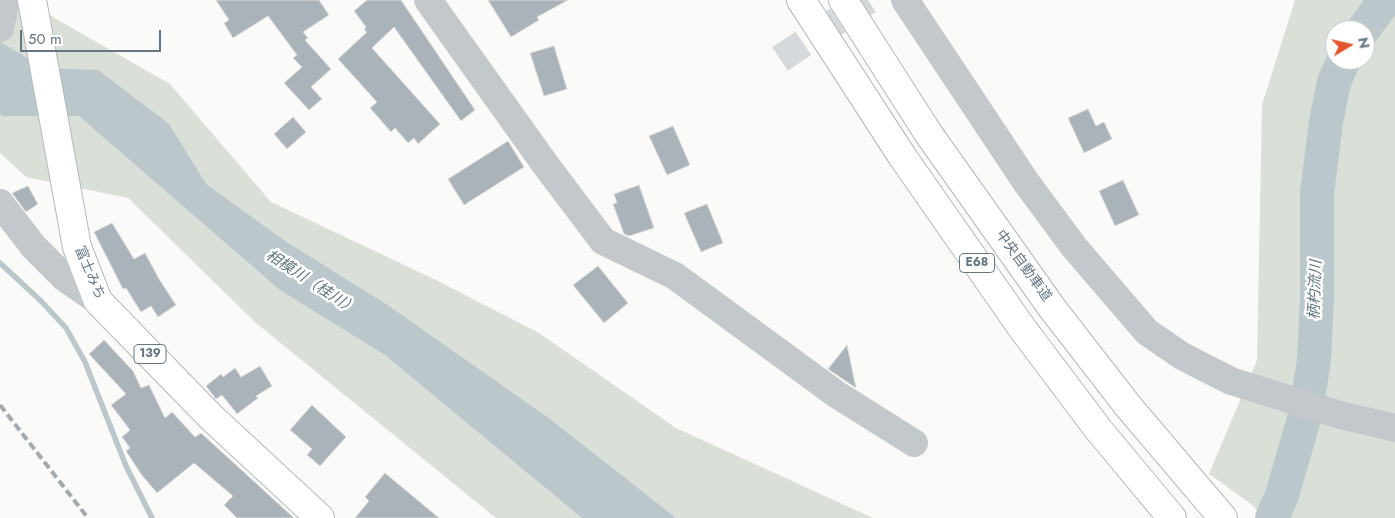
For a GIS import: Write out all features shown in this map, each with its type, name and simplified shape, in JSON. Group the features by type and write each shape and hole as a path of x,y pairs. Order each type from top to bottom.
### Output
{"highway":[{"name":"E68","path":"801,0 902,156 1022,328 1098,428 1171,516"},
{"name":"中央自動車道","path":"843,0 928,133 1052,308 1128,406 1223,518"},
{"name":"富士みち","path":"33,8 56,144 77,247 98,301 211,417 320,518"}],"street":[{"path":"428,0 544,164 603,241 676,276 836,394 914,443"},
{"path":"905,0 1026,182 1074,247 1147,332 1182,356 1231,381 1340,414 1395,428"},
{"path":"0,203 33,246 65,278 98,301"}],"shaded area":[{"path":"0,0 23,0 170,84 271,202 436,280 539,333 676,428 873,518 496,518 256,323 128,198 26,177 0,153"},
{"path":"1295,0 1395,0 1395,518 1264,518 1251,504 1209,474 1257,360 1262,105"}],"water":[{"name":"相模川（桂川）","path":"0,42 45,68 98,70 169,124 206,184 285,241 389,306 550,419 676,518 582,518 385,355 280,290 79,116 3,116 0,114"}],"building":[{"path":"216,0 319,0 329,15 303,32 308,38 305,40 331,69 311,87 322,99 309,110 284,83 302,67 293,58 297,55 268,16 233,38 224,23 229,20"},
{"path":"367,0 401,0 475,110 461,121 394,27 372,48 440,124 418,144 414,138 408,143 395,128 391,132 370,108 377,102 338,59 367,32 364,30 366,27 354,11"},
{"path":"488,0 568,0 537,17 539,20 511,37"},
{"path":"554,46 567,89 544,96 530,53"},
{"path":"1088,109 1096,126 1104,122 1112,139 1084,153 1068,118"},
{"path":"293,117 306,132 287,149 274,134"},
{"path":"673,126 690,165 667,175 649,136"},
{"path":"508,141 524,167 464,205 448,179"},
{"path":"1123,180 1139,215 1115,226 1099,191"},
{"path":"639,185 654,228 629,236 624,234 613,204 617,203 614,194"},
{"path":"28,186 38,204 26,212 12,193"},
{"path":"707,204 723,243 701,252 684,213"},
{"path":"112,223 134,259 145,253 176,305 158,317 151,306 141,312 126,288 123,289 94,232"},
{"path":"598,266 628,303 604,323 573,285"},
{"path":"104,340 133,371 141,388 149,385 165,418 172,412 195,437 201,433 294,518 237,518 224,505 233,496 194,463 157,493 141,474 126,451 130,448 122,437 130,430 111,405 126,394 89,354"},
{"path":"847,345 856,388 828,369"},
{"path":"260,366 272,386 256,396 258,398 237,414 222,395 216,399 206,386 221,374 223,377 235,368 241,377"},
{"path":"312,405 346,437 320,466 307,455 312,449 290,430"},
{"path":"385,473 439,518 355,518 369,501 365,497"}],"waterway":[{"name":"柄杓流川","path":"1370,20 1385,0"},
{"name":"柄杓流川","path":"1272,518 1282,495 1306,412 1314,360 1317,298 1317,193 1326,122 1334,82 1339,70"},
{"path":"0,263 41,301 66,328 85,362 126,466 152,518"}],"tunnel":[{"path":"780,59 868,0"}],"railway":[{"path":"0,405 88,518"}]}
